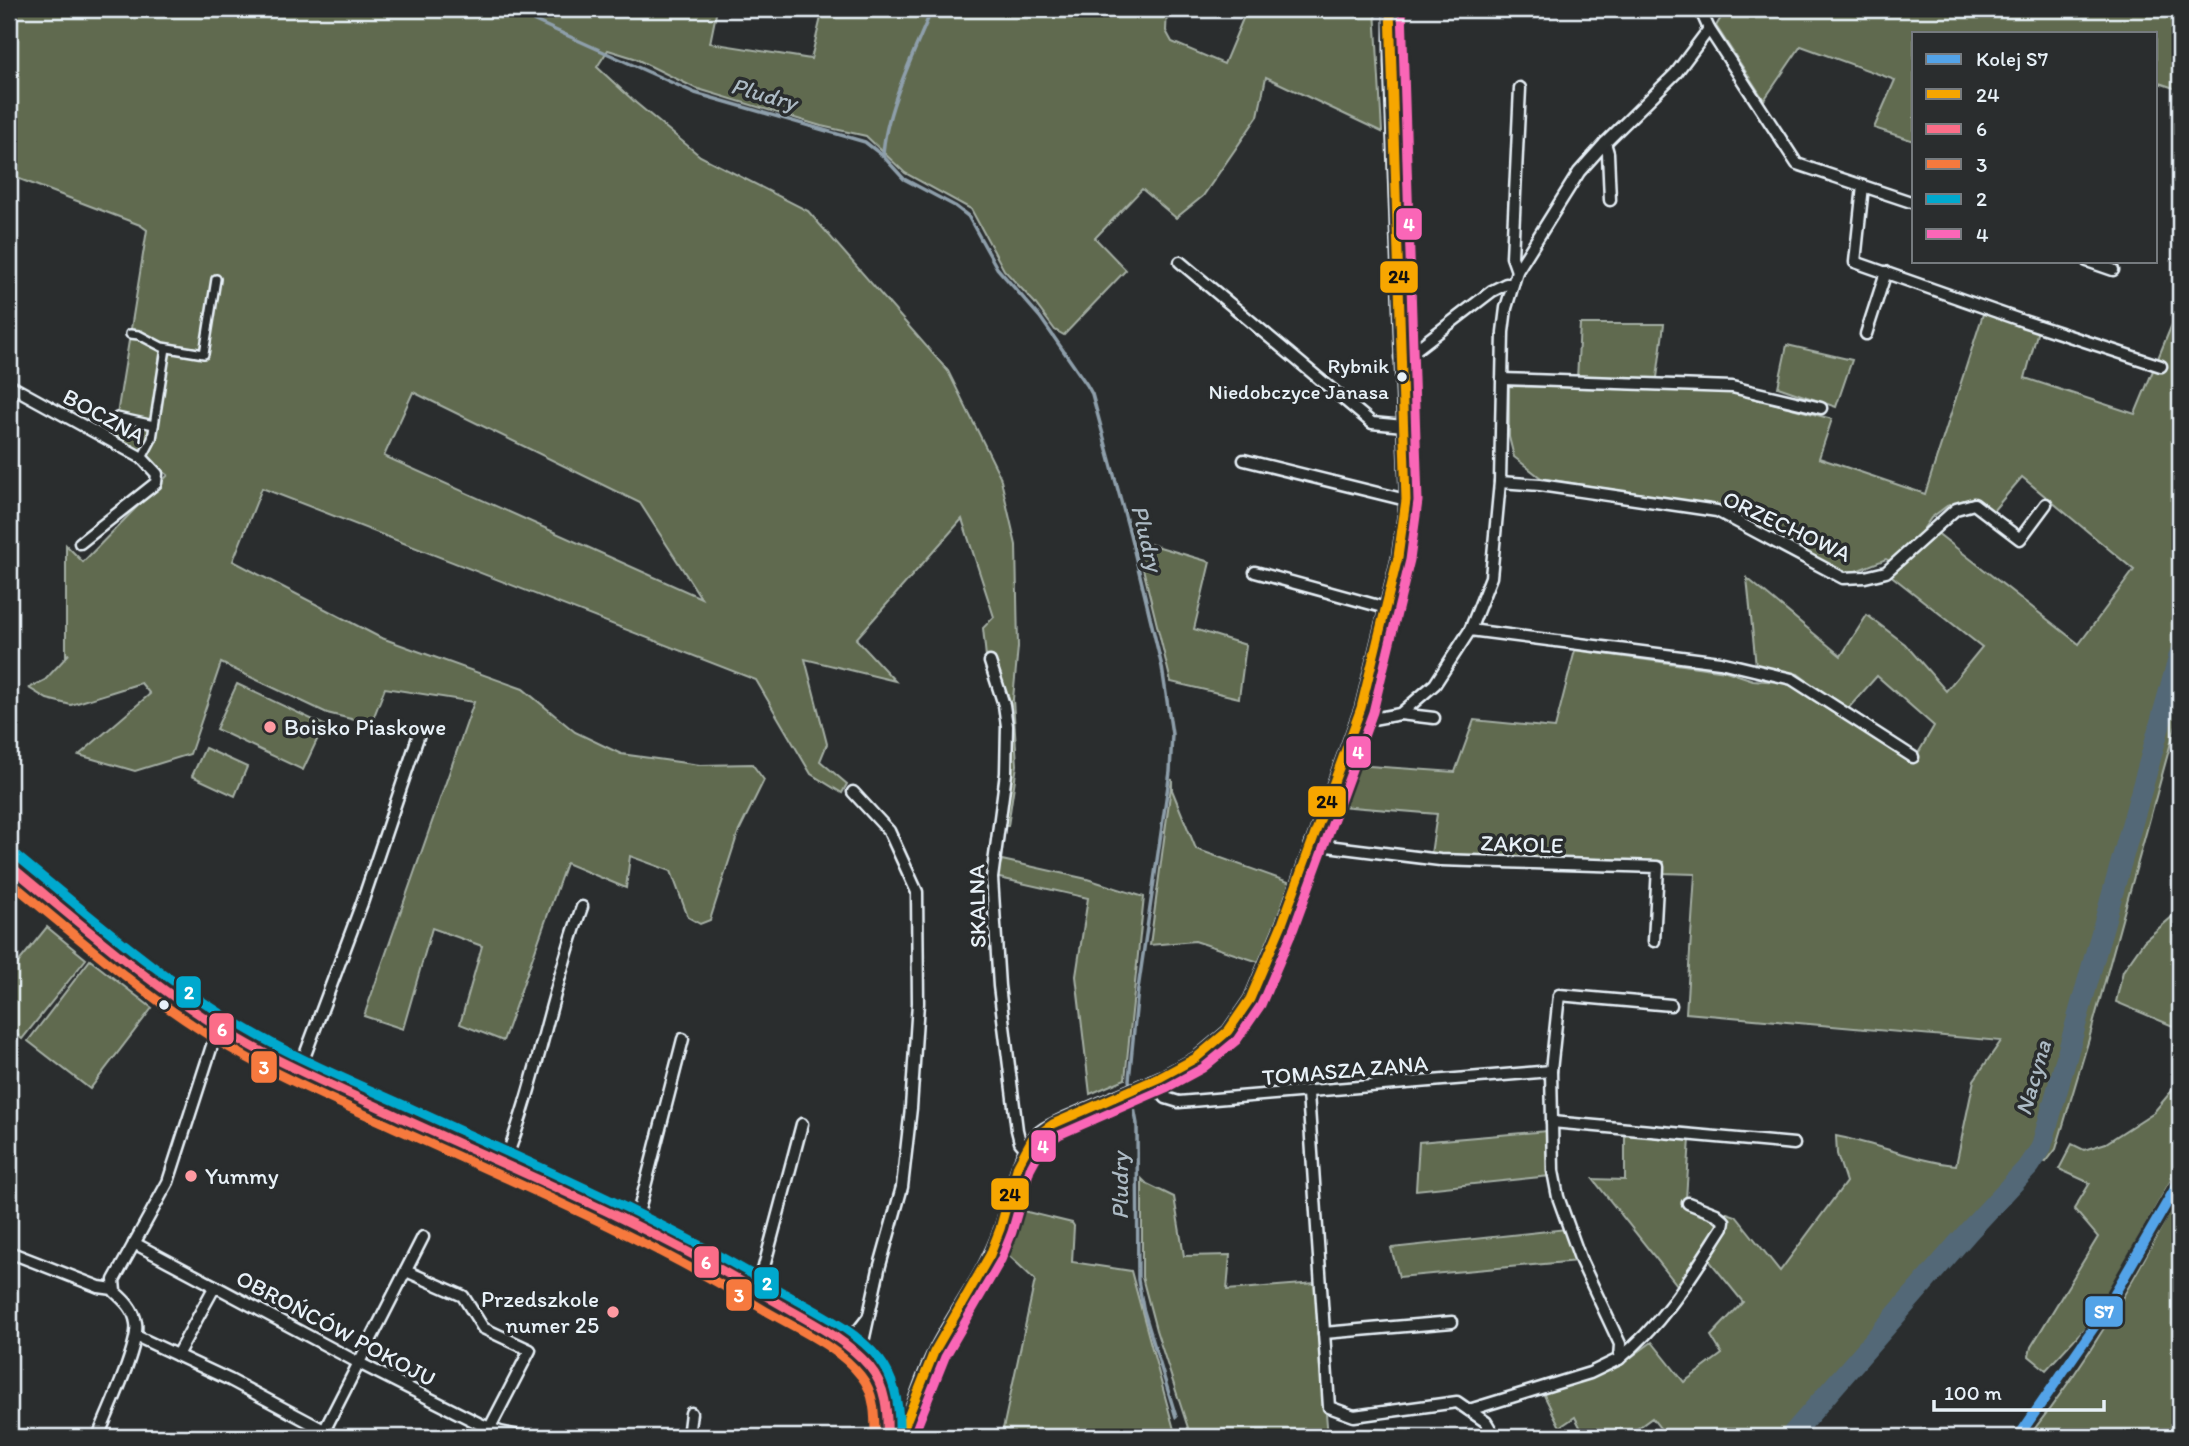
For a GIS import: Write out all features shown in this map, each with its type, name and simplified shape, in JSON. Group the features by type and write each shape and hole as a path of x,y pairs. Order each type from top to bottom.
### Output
{"street":[{"path":"900,1437 933,1352 994,1246 1006,1216 1020,1162 1036,1135 1051,1125 1186,1064 1225,1034 1242,1013 1264,971 1356,722 1401,544 1406,500 1390,9"},
{"path":"1700,9 1709,29 1797,164 1912,202"},
{"path":"1400,714 1434,684 1470,630 1491,577 1500,482 1504,319 1517,271 1578,172 1676,73 1709,29"},
{"path":"1517,271 1513,257 1520,88"},
{"path":"1605,143 1608,153 1610,200"},
{"path":"1863,186 1855,262 2161,366"},
{"path":"1180,262 1372,423 1404,426"},
{"path":"2093,262 2113,270"},
{"path":"1866,334 1886,272"},
{"path":"130,334 139,334 166,348 204,354 216,279"},
{"path":"1400,357 1410,354 1492,291 1512,284"},
{"path":"142,458 152,439 166,348"},
{"path":"1502,379 1732,387 1821,408"},
{"name":"BOCZNA","path":"9,385 142,458 157,474 156,483 80,543"},
{"path":"117,417 155,425"},
{"path":"1244,460 1406,500"},
{"name":"ORZECHOWA","path":"1500,482 1540,485 1717,511 1843,578 1886,572 1956,509 1974,504 2020,539 2046,504"},
{"path":"1255,572 1386,608"},
{"path":"1470,630 1720,662 1792,680 1913,757"},
{"name":"SKALNA","path":"990,662 1004,705 1007,746 992,878 995,932 1017,1130 1026,1149"},
{"path":"1356,722 1400,714 1434,718"},
{"path":"299,1071 362,903 419,734"},
{"path":"853,792 889,831 917,892 919,1003 902,1187 858,1355"},
{"name":"ZAKOLE","path":"1311,844 1440,860 1658,867 1654,941"},
{"path":"9,865 140,971 218,1027 299,1071 695,1253 845,1346 872,1368 882,1388 887,1411 887,1437"},
{"path":"504,1164 524,1108 567,946 582,907"},
{"path":"1619,1359 1619,1344 1581,1261 1558,1197 1553,1171 1551,1071 1559,995 1671,1005"},
{"path":"113,1289 116,1275 165,1187 177,1159 218,1027"},
{"path":"633,1223 640,1206 683,1039"},
{"name":"TOMASZA ZANA","path":"1146,1083 1166,1098 1179,1102 1551,1071"},
{"path":"1308,1093 1329,1407 1354,1416 1457,1402 1486,1422 1495,1437"},
{"path":"1552,1122 1794,1144"},
{"path":"755,1289 761,1279 802,1124"},
{"path":"1469,1410 1590,1373 1619,1359 1643,1340 1670,1308 1723,1227 1724,1221 1716,1214 1688,1203"},
{"path":"323,1434 423,1237"},
{"name":"OBROŃCÓW POKOJU","path":"134,1243 488,1433 524,1437"},
{"path":"9,1252 99,1287 113,1289 131,1309 137,1325 136,1336 98,1437"},
{"path":"407,1271 463,1296 483,1328 530,1350 488,1433"},
{"path":"177,1354 215,1286"},
{"path":"845,1346 867,1319"},
{"path":"1324,1333 1452,1322"},
{"path":"136,1336 177,1354 323,1434 337,1437"},
{"path":"688,1437 691,1413"},
{"path":"2176,1437 2180,1430"}],"green space":[{"path":"9,9 717,9 710,43 811,59 823,9 1167,9 1166,31 1172,42 1224,64 1247,9 1375,9 1382,132 1266,77 1258,116 1203,196 1176,218 1142,189 1095,238 1126,270 1064,335 1055,330 1034,302 1004,270 971,209 905,173 866,136 821,126 695,88 634,58 608,50 597,67 700,156 808,211 948,371 1000,476 1016,545 1018,647 1013,699 1017,765 1008,826 1003,826 1006,702 993,657 986,657 983,628 994,617 962,519 856,639 895,681 805,659 827,744 820,761 847,784 842,793 811,774 756,680 262,488 233,561 379,637 523,689 575,732 621,754 700,765 752,764 764,780 738,833 710,920 700,924 688,917 671,871 630,856 626,888 566,863 503,1041 460,1024 482,946 432,928 403,1029 364,1016 474,702 385,688 371,724 327,713 221,663 190,754 135,771 79,755 150,694 141,683 71,705 47,699 29,688 45,680 69,654 66,655 66,545 83,562 168,475 114,433 147,230 9,175","holes":["413,392 640,503 701,598 384,456"]},
{"path":"1726,9 2180,9 2180,90 2158,83 2158,32 1912,32 1912,140 1874,128 1895,80 1801,46 1764,100 1716,26"},
{"path":"2180,305 2180,641 2038,1144 2012,1178 1779,1437 1667,1437 1652,1418 1626,1437 1585,1437 1575,1417 1560,1427 1543,1393 1627,1360 1652,1342 1684,1382 1722,1354 1711,1336 1743,1302 1704,1254 1677,1285 1593,1179 1625,1180 1625,1133 1690,1139 1686,1199 1736,1216 1780,1271 1846,1182 1837,1154 1836,1136 1926,1160 1956,1165 1974,1080 2001,1041 1686,1013 1695,874 1662,873 1664,862 1431,854 1437,814 1340,806 1355,765 1455,772 1474,720 1555,728 1575,650 1726,671 1753,680 1791,683 1913,762 1934,726 1877,676 1846,711 1798,674 1756,666 1747,578 1841,656 1867,615 1905,644 1946,691 1982,647 1889,574 1936,532 2079,644 2134,570 2022,477 1993,511 1965,500 1947,506 1931,518 1915,541 1891,562 1886,559 1856,571 1842,573 1720,507 1541,478 1514,457 1509,437 1509,386 1736,393 1832,419 1819,458 1925,494 1984,311 2038,330 2025,378 2135,414"},
{"path":"1580,324 1664,324 1657,378 1577,379"},
{"path":"1787,345 1852,360 1836,407 1778,387"},
{"path":"1136,540 1210,562 1194,629 1246,645 1239,698 1171,682"},
{"path":"2180,672 2180,710 2089,1039 2056,1149 2046,1162 2039,1160 2045,1150"},
{"name":"Boisko Piaskowe","path":"237,684 324,725 303,770 216,729"},
{"path":"205,748 247,767 235,796 192,776"},
{"path":"1172,779 1172,790 1196,849 1294,884 1262,963 1195,941 1150,945"},
{"path":"1002,860 1087,879 1144,897 1125,1079 1090,1094 1076,976 1088,898 995,877"},
{"path":"2180,910 2180,1029 2116,1002 2123,971 2144,941"},
{"path":"47,927 86,959 22,1039 9,1028 9,974"},
{"path":"90,960 152,1008 90,1089 28,1041"},
{"path":"2180,1081 2180,1164 2094,1318 2046,1370 2029,1356 2031,1347 2098,1237 2074,1209 2090,1183 2059,1169 2072,1144 2084,1150 2106,1143 2154,1112"},
{"path":"1547,1131 1550,1176 1416,1190 1419,1142"},
{"path":"1142,1179 1174,1197 1184,1256 1230,1255 1227,1290 1315,1283 1328,1437 1191,1437 1156,1330 1142,1277"},
{"path":"2180,1191 2180,1416 2167,1437 2028,1437 2071,1379 2110,1318"},
{"path":"1019,1210 1072,1223 1072,1262 1131,1271 1176,1437 1024,1437 1003,1429 1035,1280 1004,1251"},
{"path":"1566,1229 1577,1261 1399,1277 1391,1248"}],"waterway":[{"name":"Pludry","path":"501,9 515,12 695,93 865,142 883,156 904,179 955,206 968,216 997,268 1040,317 1092,394 1162,667 1172,734 1170,772 1138,989 1129,1080 1137,1124 1138,1280 1143,1308 1176,1417"},
{"path":"883,155 895,101 932,9"},
{"name":"Nacyna","path":"1790,1437 1968,1232 2030,1165 2041,1148 2180,653"},
{"name":"Pludry","path":"1181,1433 1183,1437"}],"rail line":[{"name":"S7","path":"2018,1437 2101,1317 2180,1180"}],"transit line":[{"name":"24","path":"900,1437 934,1352 990,1255 1018,1165 1032,1139 1053,1124 1161,1077 1196,1058 1228,1031 1250,999 1282,924 1361,708 1398,557 1406,500 1390,9"},
{"name":"4","path":"913,1437 945,1357 1001,1260 1030,1169 1042,1147 1059,1135 1166,1088 1203,1068 1237,1040 1261,1005 1294,928 1373,712 1410,560 1418,501 1402,9"},
{"name":"2","path":"17,856 163,973 225,1016 276,1046 644,1216 845,1329 870,1349 886,1369 894,1387 898,1407 899,1437"},
{"name":"6","path":"9,865 156,984 251,1046 632,1224 722,1271 834,1336 858,1355 875,1374 886,1409 887,1437"},
{"name":"3","path":"9,881 153,997 246,1057 320,1094 626,1235 717,1282 828,1346 851,1365 866,1383 873,1405 875,1437"}],"place":[{"name":"Rybnik Niedobczyce Janasa","path":"1402,377"},
{"name":"Boisko Piaskowe","path":"270,727"},
{"name":"Yummy","path":"191,1176"},
{"name":"Przedszkole numer 25","path":"613,1312"}]}
